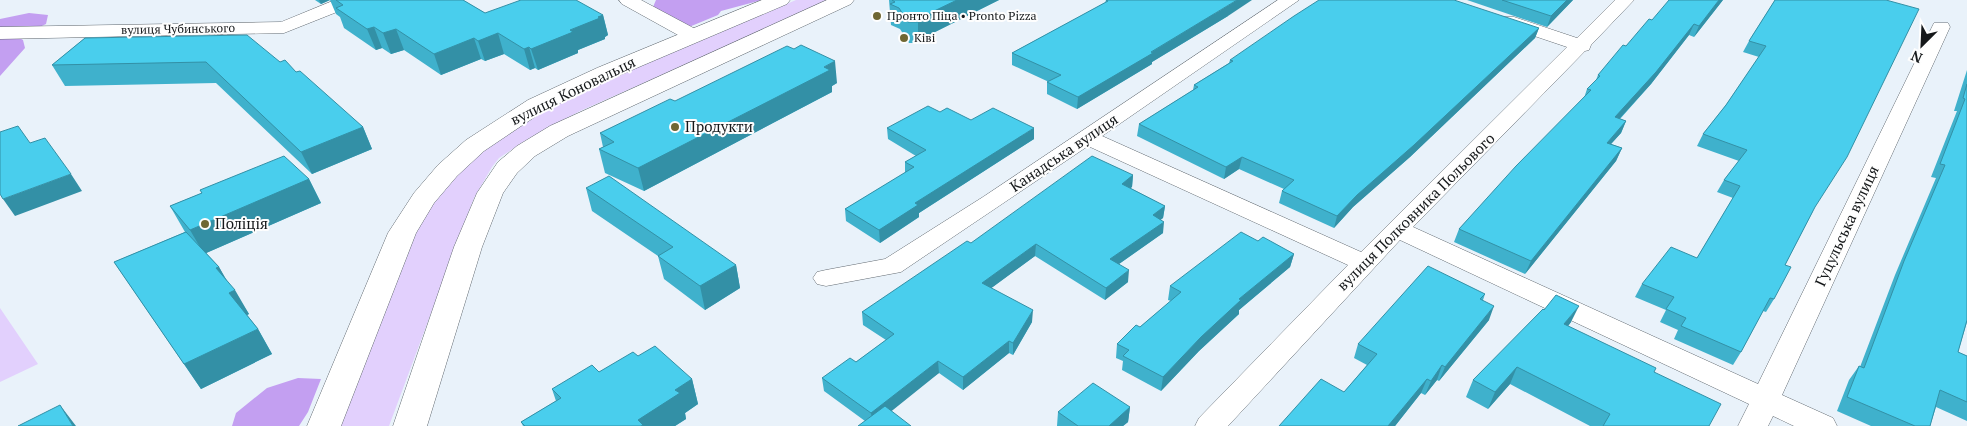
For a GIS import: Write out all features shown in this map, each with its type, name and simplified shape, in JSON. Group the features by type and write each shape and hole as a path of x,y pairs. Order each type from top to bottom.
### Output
{"main road":[{"name":"вулиця Коновальця","path":"324,426 402,233 415,209 448,169 473,146 523,111 591,79 780,0"},
{"name":"вулиця Коновальця","path":"410,426 468,248 490,193 508,168 526,151 559,131 844,0"}],"street":[{"name":"вулиця Чубинського","path":"0,33 284,27 351,0"},
{"path":"628,0 694,36"},
{"name":"Канадська вулиця","path":"826,278 892,266 991,202 1086,136 1290,0"},
{"name":"вулиця Полковника Польового","path":"1210,426 1397,229 1582,46 1625,0"},
{"path":"1489,15 1582,46"},
{"name":"Гуцульська вулиця","path":"1753,426 1941,27"},
{"path":"1086,136 1157,171 1304,234 1364,263"},
{"path":"1397,229 1822,426"}],"shaded area":[{"path":"656,0 762,0 721,11 718,15 689,27 653,7"},
{"path":"796,0 831,0 580,111 523,142 499,158 474,198 389,426 340,426 418,228 433,203 473,158 561,100"},
{"path":"29,13 48,15 46,24 31,31 0,35 0,19"},
{"path":"16,36 23,40 25,48 0,76 0,39"},
{"path":"0,308 38,364 0,382"},
{"path":"298,378 321,379 308,412 299,426 232,426 236,413 267,388"}],"building":[{"path":"336,0 463,0 485,13 521,0 576,0 603,15 570,30 573,32 531,49 529,47 524,49 498,33 478,41 474,38 434,54 396,29 383,33 374,27 367,29 336,8 343,5"},
{"path":"892,0 957,0 930,13 918,22 908,22 899,8 890,4 895,2"},
{"path":"1106,0 1237,0 1078,97 1047,82 1061,75 1012,53 1108,1"},
{"path":"1319,0 1454,0 1539,28 1414,145 1357,195 1337,216 1282,191 1294,180 1242,157 1226,167 1139,124 1198,87 1194,85 1233,61 1230,60"},
{"path":"1502,0 1567,0 1551,16"},
{"path":"1669,0 1719,0 1699,26 1694,24 1656,72 1615,117 1626,121 1607,143 1622,148 1531,261 1459,229 1516,166 1591,90 1587,89 1600,76 1598,75 1623,45 1626,46 1649,19 1652,20"},
{"path":"1775,0 1886,0 1919,9 1847,157 1815,207 1785,265 1791,267 1774,299 1770,298 1741,352 1681,326 1686,318 1666,309 1674,297 1642,284 1671,247 1697,258 1740,186 1724,180 1747,150 1703,134 1726,105 1766,46 1749,41"},
{"path":"247,35 280,62 285,60 296,72 300,71 363,127 301,152 206,62 52,65 85,38"},
{"path":"801,45 835,61 824,67 830,70 638,168 599,149 614,142 600,133 670,99 675,101 787,46 794,49"},
{"path":"1967,84 1967,320 1958,352 1967,356 1967,402 1940,390 1930,426 1915,426 1847,397 1859,366 1864,368 1904,261 1945,165 1940,164 1965,99 1963,98"},
{"path":"928,106 940,112 947,108 971,120 993,108 1034,128 915,203 918,205 879,230 845,209 914,167 905,162 926,150 887,128"},
{"path":"18,126 30,143 45,138 71,174 3,199 0,194 0,132"},
{"path":"284,156 309,179 190,230 170,206 202,193 200,190"},
{"path":"1092,156 1133,175 1122,184 1165,206 1153,215 1164,222 1110,259 1129,270 1106,288 1036,244 982,283 1033,310 1013,343 1009,341 963,377 938,361 871,413 822,378 850,358 856,362 894,334 862,312 967,241 971,243"},
{"path":"609,176 736,265 700,286 658,256 673,247 586,188"},
{"path":"186,232 219,267 216,268 235,290 229,293 258,329 184,364 114,262"},
{"path":"1241,232 1258,241 1263,237 1294,254 1239,299 1241,300 1201,337 1163,377 1123,356 1129,350 1117,344 1136,325 1140,327 1181,292 1170,286"},
{"path":"1428,266 1485,294 1480,299 1494,306 1445,367 1442,365 1431,381 1427,379 1388,426 1279,426 1321,379 1344,392 1377,354 1358,344"},
{"path":"1556,295 1579,306 1564,324 1656,368 1654,372 1721,404 1709,426 1603,426 1610,414 1517,367 1495,392 1473,380 1544,310"},
{"path":"655,346 692,379 675,390 680,393 638,420 643,425 525,426 521,422 561,398 552,389 592,365 599,372 633,352 638,356"},
{"path":"1093,383 1130,407 1109,426 1078,426 1058,412"},
{"path":"60,405 73,426 18,426"},
{"path":"885,406 911,426 858,426"}],"place":[{"name":"Пронто Піца • Pronto Pizza","path":"877,16"},
{"name":"Ківі","path":"904,38"},
{"name":"Продукти","path":"675,127"},
{"name":"Поліція","path":"205,224"}]}
